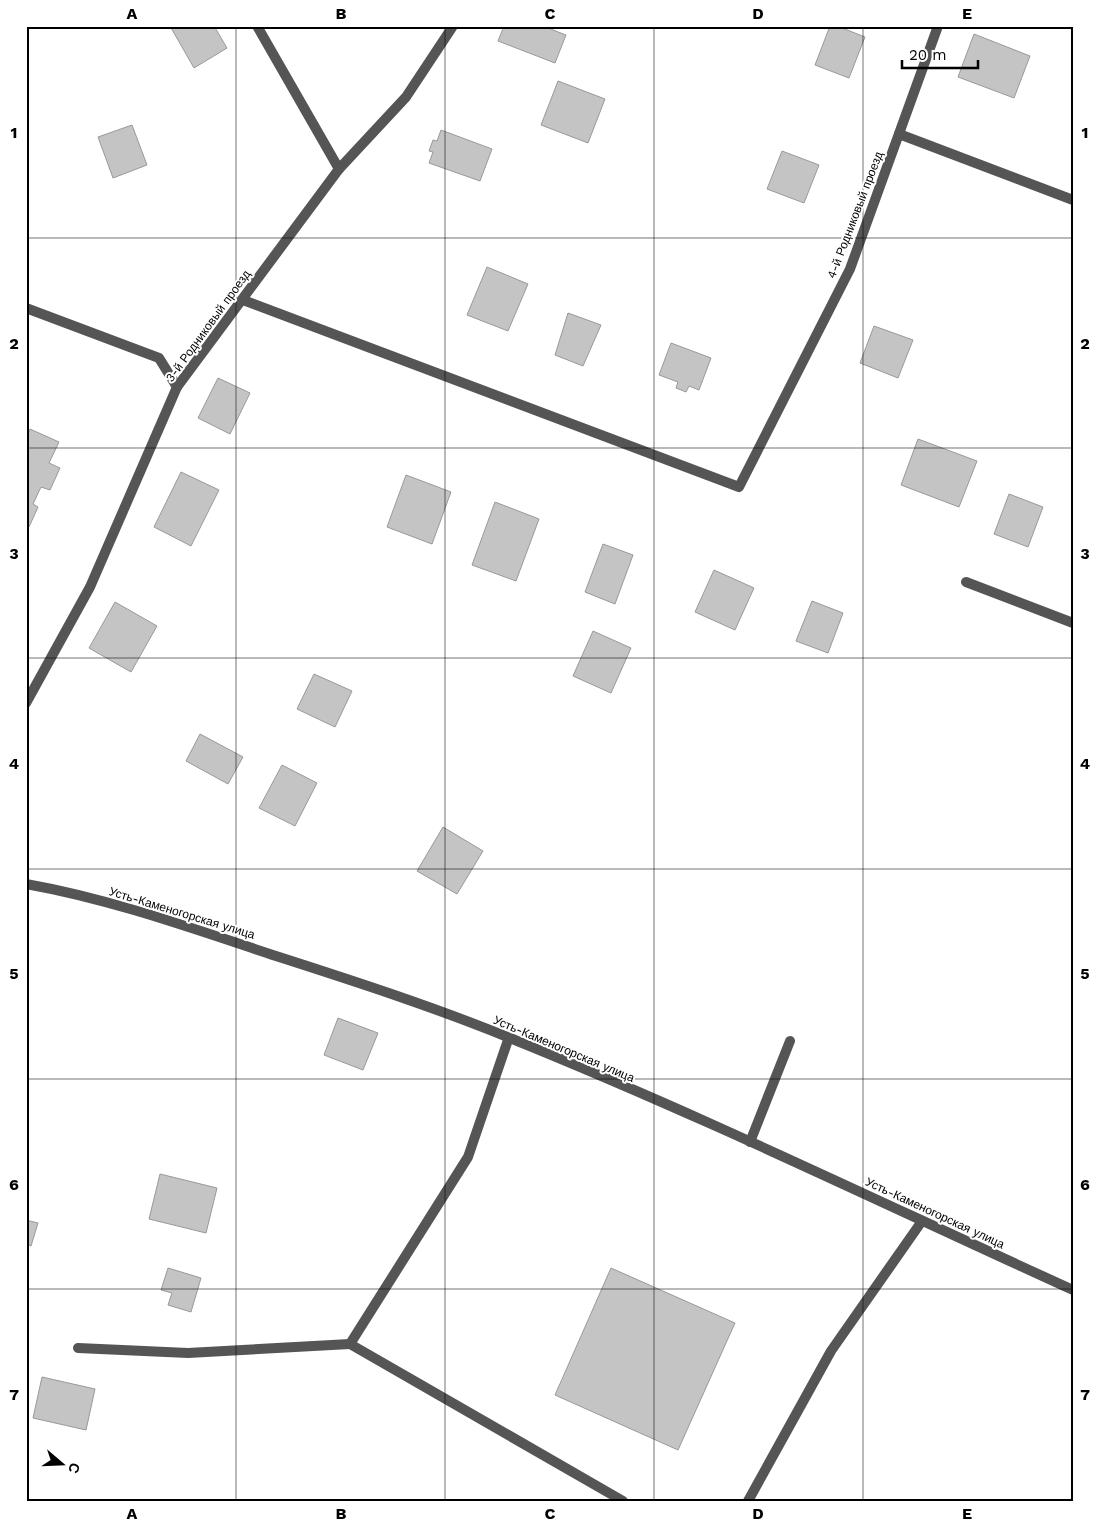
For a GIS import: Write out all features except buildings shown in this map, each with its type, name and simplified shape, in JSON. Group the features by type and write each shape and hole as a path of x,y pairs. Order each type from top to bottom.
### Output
{"street":[{"path":"257,26 339,169"},
{"name":"3-й Родниковый проезд","path":"26,704 90,587 178,387 339,169 406,97 453,26"},
{"name":"4-й Родниковый проезд","path":"243,300 739,487 850,269 938,26"},
{"path":"899,134 1073,200"},
{"path":"26,308 159,358 178,387"},
{"path":"966,582 1073,623"},
{"name":"Усть-Каменогорская улица","path":"26,884 67,891 160,918 346,978 509,1037 750,1142 1073,1290"},
{"path":"350,1344 468,1157 509,1037"},
{"path":"750,1142 790,1042"},
{"path":"748,1501 831,1351 922,1221"},
{"path":"78,1348 188,1353 350,1344 623,1501"}]}
